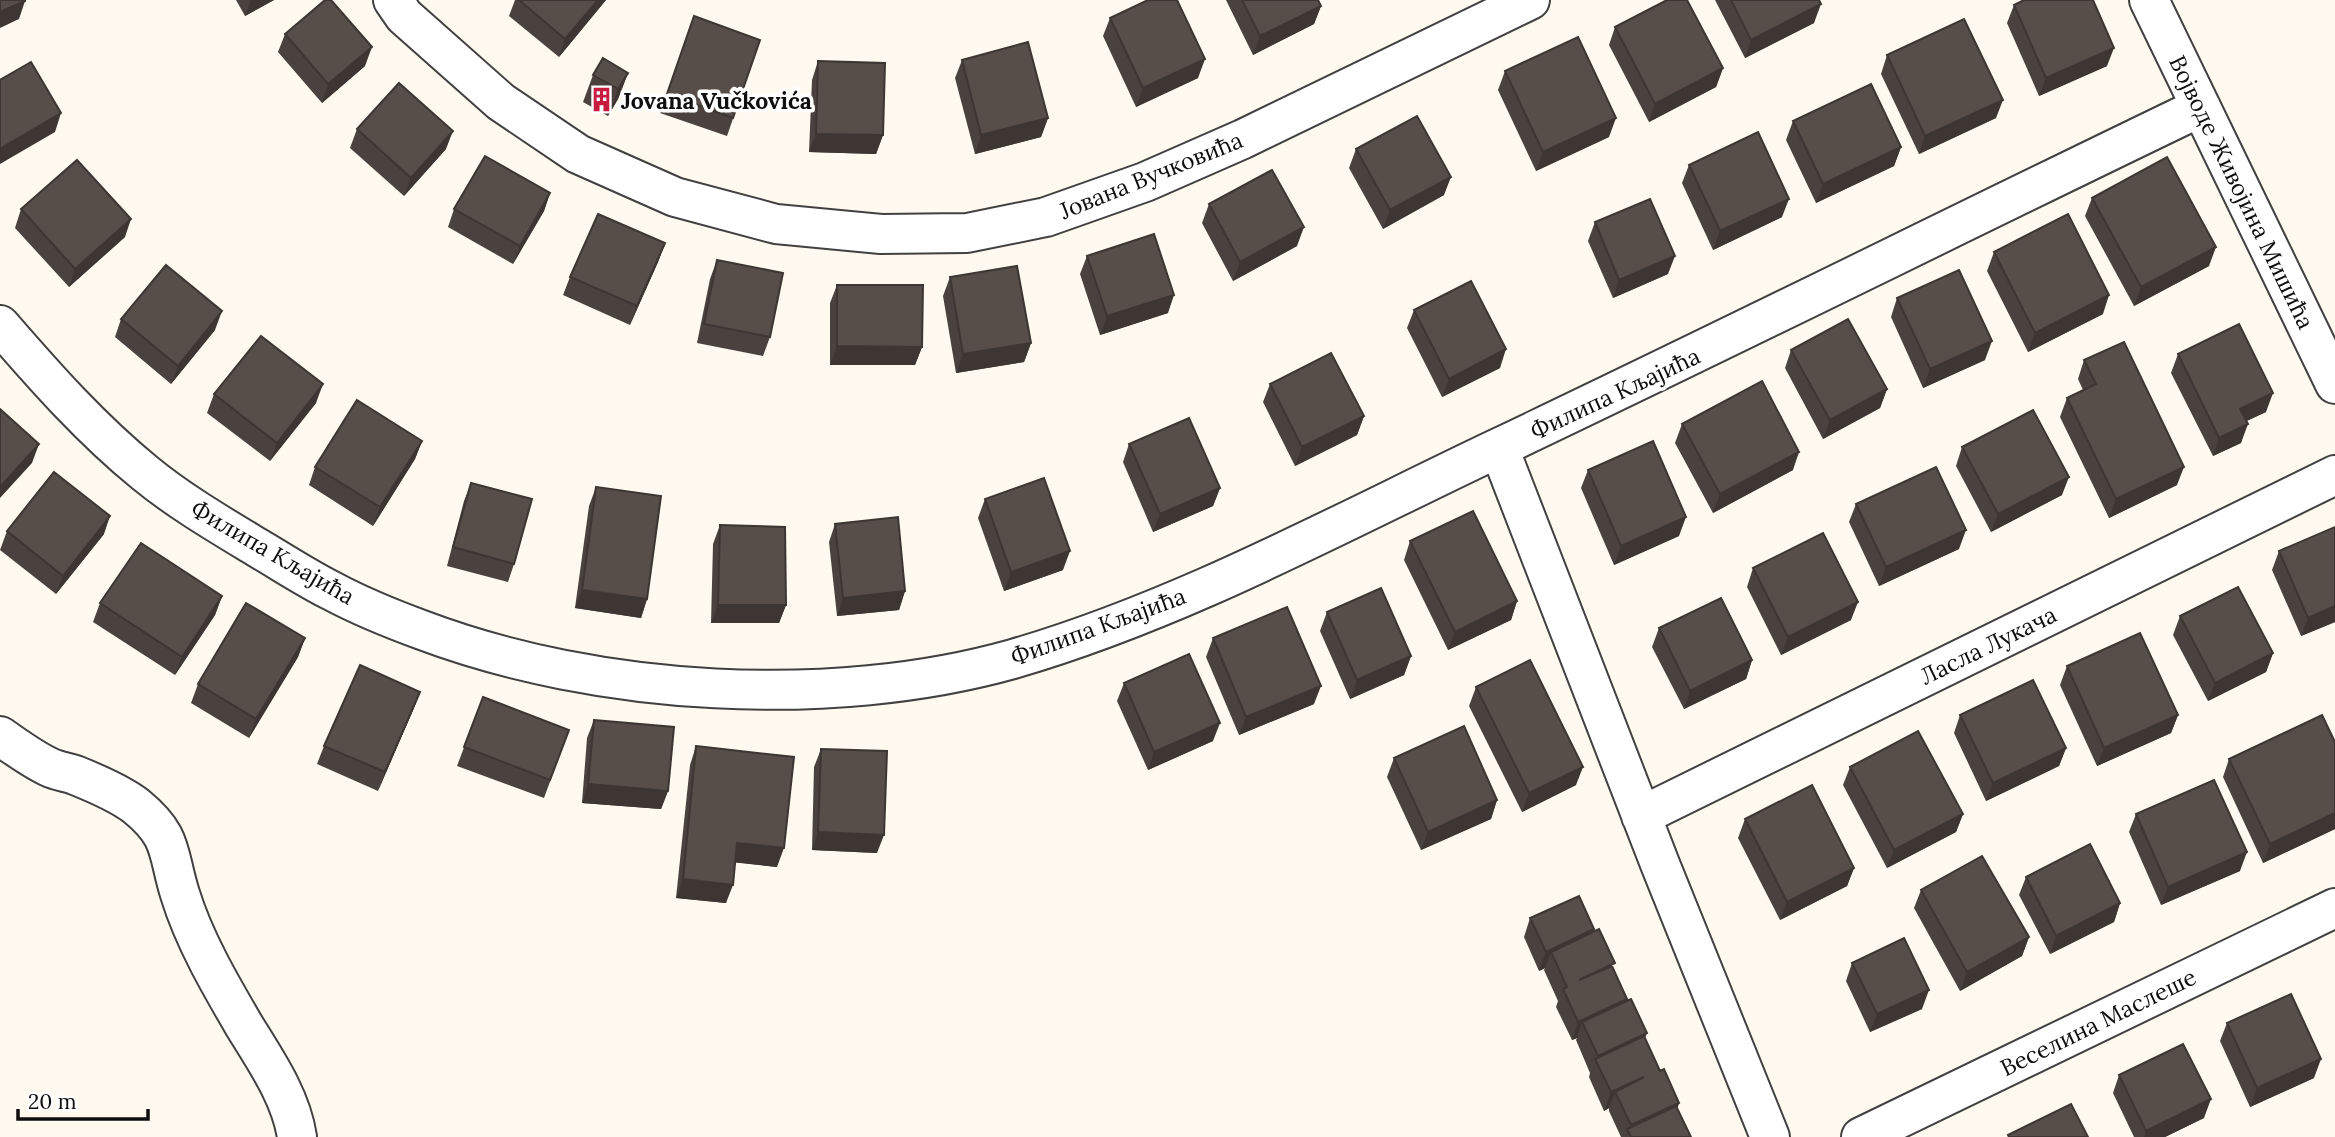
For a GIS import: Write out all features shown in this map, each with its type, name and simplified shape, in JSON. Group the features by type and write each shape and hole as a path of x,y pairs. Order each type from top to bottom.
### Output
{"street":[{"name":"Јована Вучковића","path":"393,0 404,16 501,102 578,153 675,197 776,224 881,234 967,233 1046,217 1145,183 1243,139 1530,0"},
{"name":"Војводе Живојина Мишића","path":"2149,0 2335,384"},
{"name":"Филипа Кљајића","path":"0,325 61,395 104,438 152,479 237,535 331,591 423,631 506,657 582,674 676,687 798,689 914,681 1012,659 1116,623 1225,579 1713,346 1906,249 2201,107"},
{"path":"1499,448 1769,1137"},
{"name":"Ласла Лукача","path":"1641,816 2335,475"},
{"path":"0,736 51,768 74,774 116,794 135,806 162,833 168,845 180,894 200,941 231,1003 275,1077 291,1113 297,1137"},
{"name":"Веселина Маслеше","path":"1861,1137 2335,908"}],"building":[{"path":"0,0 25,0 25,1 0,12"},
{"path":"325,0 331,0 372,47 328,84 285,34"},
{"path":"519,0 598,0 565,39"},
{"path":"1148,0 1177,0 1205,59 1143,88 1110,18"},
{"path":"1242,0 1318,0 1321,6 1260,36"},
{"path":"1667,0 1687,0 1723,68 1655,104 1615,27"},
{"path":"1731,0 1819,0 1821,4 1751,40"},
{"path":"2024,0 2093,0 2114,48 2046,78 2014,5"},
{"path":"694,16 760,40 733,118 667,94"},
{"path":"1964,19 2003,100 1925,136 1887,55"},
{"path":"1578,37 1616,118 1543,152 1505,71"},
{"path":"1028,42 1048,118 981,135 962,60"},
{"path":"603,58 628,73 618,89 593,75"},
{"path":"818,61 885,63 883,135 816,134"},
{"path":"31,62 61,113 0,149 0,80"},
{"path":"399,83 453,131 411,178 357,129"},
{"path":"1871,84 1901,147 1823,184 1793,121"},
{"path":"1417,116 1451,177 1390,210 1356,149"},
{"path":"1758,132 1789,199 1720,231 1689,165"},
{"path":"485,156 550,193 520,246 454,209"},
{"path":"2167,157 2216,247 2141,287 2092,198"},
{"path":"77,160 131,219 75,269 21,209"},
{"path":"1272,170 1304,227 1240,262 1209,204"},
{"path":"1650,199 1675,256 1619,280 1595,222"},
{"path":"598,214 665,243 637,306 570,277"},
{"path":"2068,214 2109,295 2035,333 1994,252"},
{"path":"1154,234 1174,295 1107,316 1087,256"},
{"path":"717,260 783,273 770,337 704,324"},
{"path":"166,265 222,311 178,366 121,319"},
{"path":"1017,266 1031,343 963,354 950,277"},
{"path":"1959,270 1992,341 1930,369 1897,298"},
{"path":"1471,281 1506,349 1449,379 1414,310"},
{"path":"837,285 923,285 922,347 837,346"},
{"path":"1848,319 1887,389 1830,420 1791,350"},
{"path":"2239,324 2273,393 2240,409 2248,424 2219,438 2178,354"},
{"path":"261,336 323,384 277,443 214,394"},
{"path":"2124,342 2184,467 2116,499 2067,398 2096,384 2084,360"},
{"path":"1331,353 1364,416 1302,447 1270,384"},
{"path":"1762,381 1799,452 1720,494 1682,424"},
{"path":"357,400 422,441 380,507 315,467"},
{"path":"0,409 39,444 0,487"},
{"path":"2033,410 2069,477 1998,514 1962,447"},
{"path":"1189,418 1220,488 1160,514 1129,444"},
{"path":"1653,441 1686,517 1621,546 1588,470"},
{"path":"1936,467 1966,530 1886,567 1856,504"},
{"path":"54,472 110,516 63,576 7,531"},
{"path":"1044,478 1070,551 1011,572 985,499"},
{"path":"471,483 532,499 514,564 453,547"},
{"path":"596,487 661,496 647,599 582,590"},
{"path":"1473,511 1517,601 1455,632 1410,541"},
{"path":"898,517 905,591 843,598 835,524"},
{"path":"720,525 785,527 786,605 718,605"},
{"path":"2335,527 2335,606 2308,618 2279,551"},
{"path":"1823,533 1858,602 1788,637 1753,568"},
{"path":"141,543 222,596 182,657 100,603"},
{"path":"2238,587 2273,653 2215,683 2180,616"},
{"path":"1381,588 1411,656 1357,680 1327,612"},
{"path":"1721,598 1752,660 1690,691 1659,628"},
{"path":"246,603 305,638 256,719 198,684"},
{"path":"1287,607 1321,686 1246,717 1213,638"},
{"path":"2140,633 2178,715 2104,748 2067,666"},
{"path":"1189,654 1220,723 1154,752 1124,683"},
{"path":"1530,660 1583,767 1529,793 1476,687"},
{"path":"360,665 420,692 385,772 324,746"},
{"path":"2033,680 2066,748 1993,783 1960,715"},
{"path":"483,697 569,730 550,780 464,747"},
{"path":"2322,715 2335,742 2335,813 2270,844 2229,759"},
{"path":"594,720 674,727 668,791 588,784"},
{"path":"1464,726 1497,800 1428,832 1394,758"},
{"path":"1918,731 1963,814 1894,850 1850,767"},
{"path":"696,746 794,757 784,848 737,843 733,885 683,879"},
{"path":"821,749 887,751 884,835 818,832"},
{"path":"2214,780 2247,852 2168,887 2136,814"},
{"path":"1812,785 1854,868 1787,902 1745,819"},
{"path":"2090,844 2120,903 2056,936 2026,877"},
{"path":"1982,856 2029,937 1967,972 1921,890"},
{"path":"1579,896 1594,929 1546,952 1530,918"},
{"path":"1599,929 1615,963 1579,980 1612,966 1627,999 1578,1022 1563,989 1567,987 1551,952"},
{"path":"1904,938 1929,990 1877,1014 1852,963"},
{"path":"2291,994 2321,1059 2257,1088 2227,1023"},
{"path":"1631,999 1647,1033 1598,1056 1582,1022"},
{"path":"1644,1036 1660,1071 1664,1069 1679,1103 1631,1125 1615,1092 1644,1077 1611,1092 1595,1059"},
{"path":"2183,1044 2211,1099 2146,1131 2119,1075"},
{"path":"2071,1104 2088,1137 2009,1137 2008,1135"},
{"path":"1676,1106 1691,1137 1631,1137 1627,1129"}],"place":[{"name":"Jovana Vučkovića","path":"601,100"}]}
